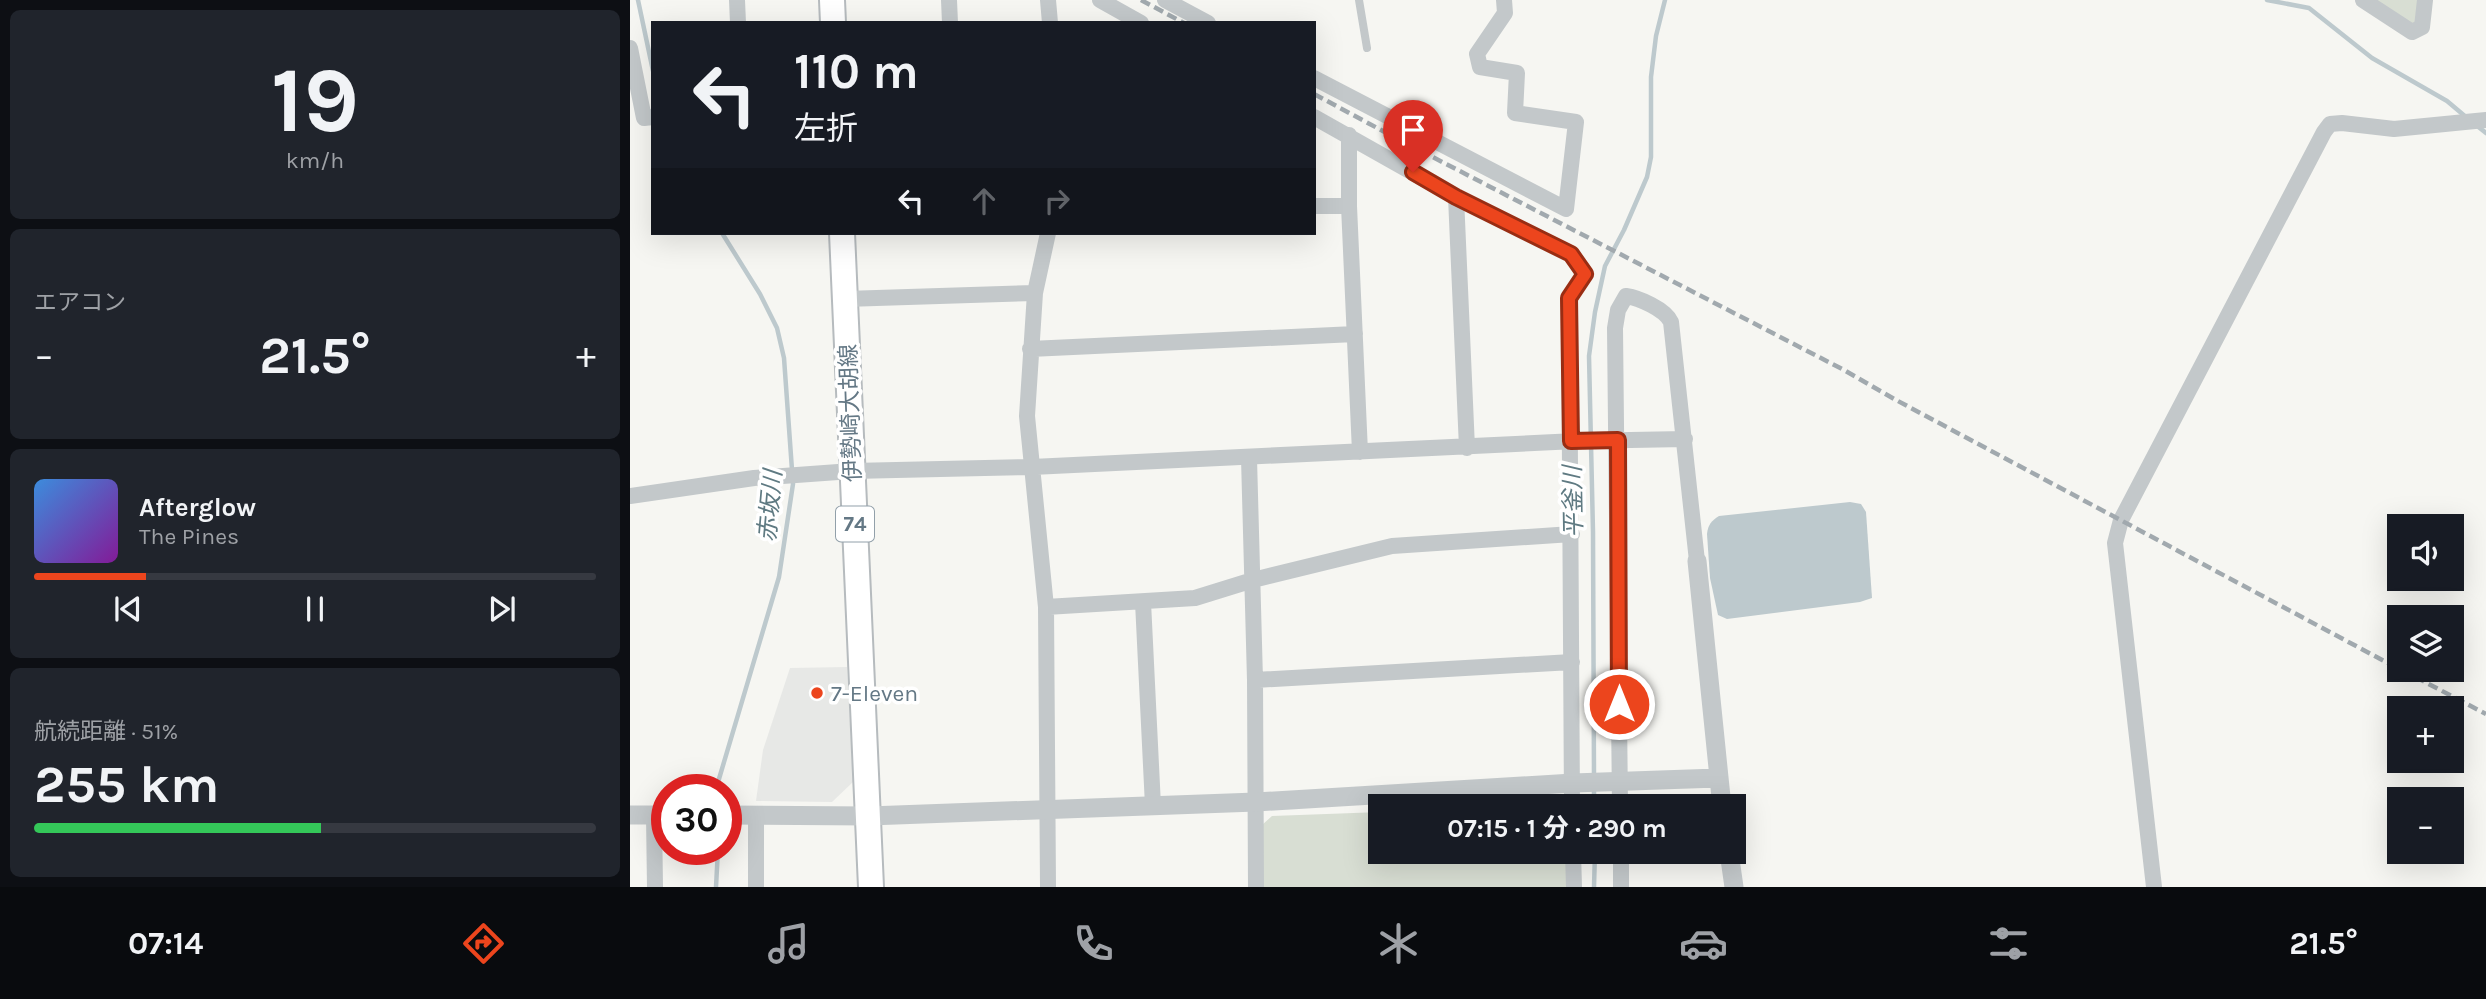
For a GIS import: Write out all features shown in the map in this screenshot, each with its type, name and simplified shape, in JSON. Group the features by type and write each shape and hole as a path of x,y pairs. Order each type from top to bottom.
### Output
{"main road":[{"path":"832,0 833,21"},
{"name":"伊勢崎大胡線","path":"842,235 871,887"}],"street":[{"path":"737,0 738,21"},
{"path":"949,0 950,21"},
{"path":"1048,0 1050,21"},
{"path":"1100,0 1137,21"},
{"path":"1165,0 1204,21"},
{"path":"1316,79 1566,209 1576,122 1515,113 1517,73 1480,67 1477,54 1505,13 1504,0"},
{"path":"2363,0 2412,33 2422,27 2426,0"},
{"path":"630,48 644,118 650,118"},
{"path":"1316,118 1456,197 1571,254 1585,274 1569,298 1573,441 1572,662 1577,783 1575,794"},
{"path":"2154,887 2115,543 2121,520 2323,132 2330,124 2342,122 2394,129 2486,120"},
{"path":"1349,135 1349,206 1360,452"},
{"path":"1456,197 1466,447"},
{"path":"1316,206 1349,206"},
{"path":"1048,235 1035,293 1027,416 1046,607 1048,887"},
{"path":"845,299 1035,293"},
{"path":"1618,794 1615,319 1622,299 1626,296 1665,313 1671,322 1720,794"},
{"path":"1030,349 1355,334"},
{"path":"630,496 754,478 852,471 1032,467 1573,441 1685,439"},
{"path":"1249,458 1255,680 1256,887"},
{"path":"1046,607 1195,598 1253,580 1392,546 1572,534"},
{"path":"1143,602 1153,806"},
{"path":"1255,680 1572,662"},
{"path":"742,815 869,816 1153,806 1718,778"},
{"path":"630,815 651,815"},
{"path":"756,815 756,887"},
{"path":"1573,864 1574,887"},
{"path":"1621,864 1621,887"},
{"path":"1731,864 1734,887"},
{"path":"655,887 657,865"}],"lane":[{"path":"1360,0 1367,48"}],"shaded area":[{"path":"2373,0 2421,0 2418,21 2409,25"},
{"path":"1850,502 1861,504 1866,512 1872,598 1860,602 1727,619 1718,615 1710,578 1707,534 1714,520 1719,516"},
{"path":"847,667 853,782 832,802 756,801 763,750 790,668"},
{"path":"1368,812 1368,864 1566,864 1566,887 1263,887 1262,825 1272,816"}],"waterway":[{"name":"赤坂川","path":"638,0 651,62"},
{"name":"平釜川","path":"1594,778 1589,356 1605,266 1647,177 1651,157 1651,77 1656,36 1665,0"},
{"path":"2267,0 2309,8 2372,58 2447,101 2466,117"},
{"path":"2476,125 2486,133"},
{"name":"赤坂川","path":"720,774 779,577 793,484 784,358 777,328 760,294 723,235"},
{"name":"平釜川","path":"1594,787 1594,794"},
{"name":"平釜川","path":"1594,887 1595,864"},
{"name":"赤坂川","path":"716,887 717,865"}],"railway":[{"path":"1141,0 1180,21"},
{"path":"1316,95 1844,370 2387,663"},
{"path":"2425,682 2486,714"}],"place":[{"name":"7-Eleven","path":"817,693"}],"route":[{"path":"1413,172 1456,197 1571,254 1585,274 1569,298 1571,441 1618,440 1619,704"}]}
